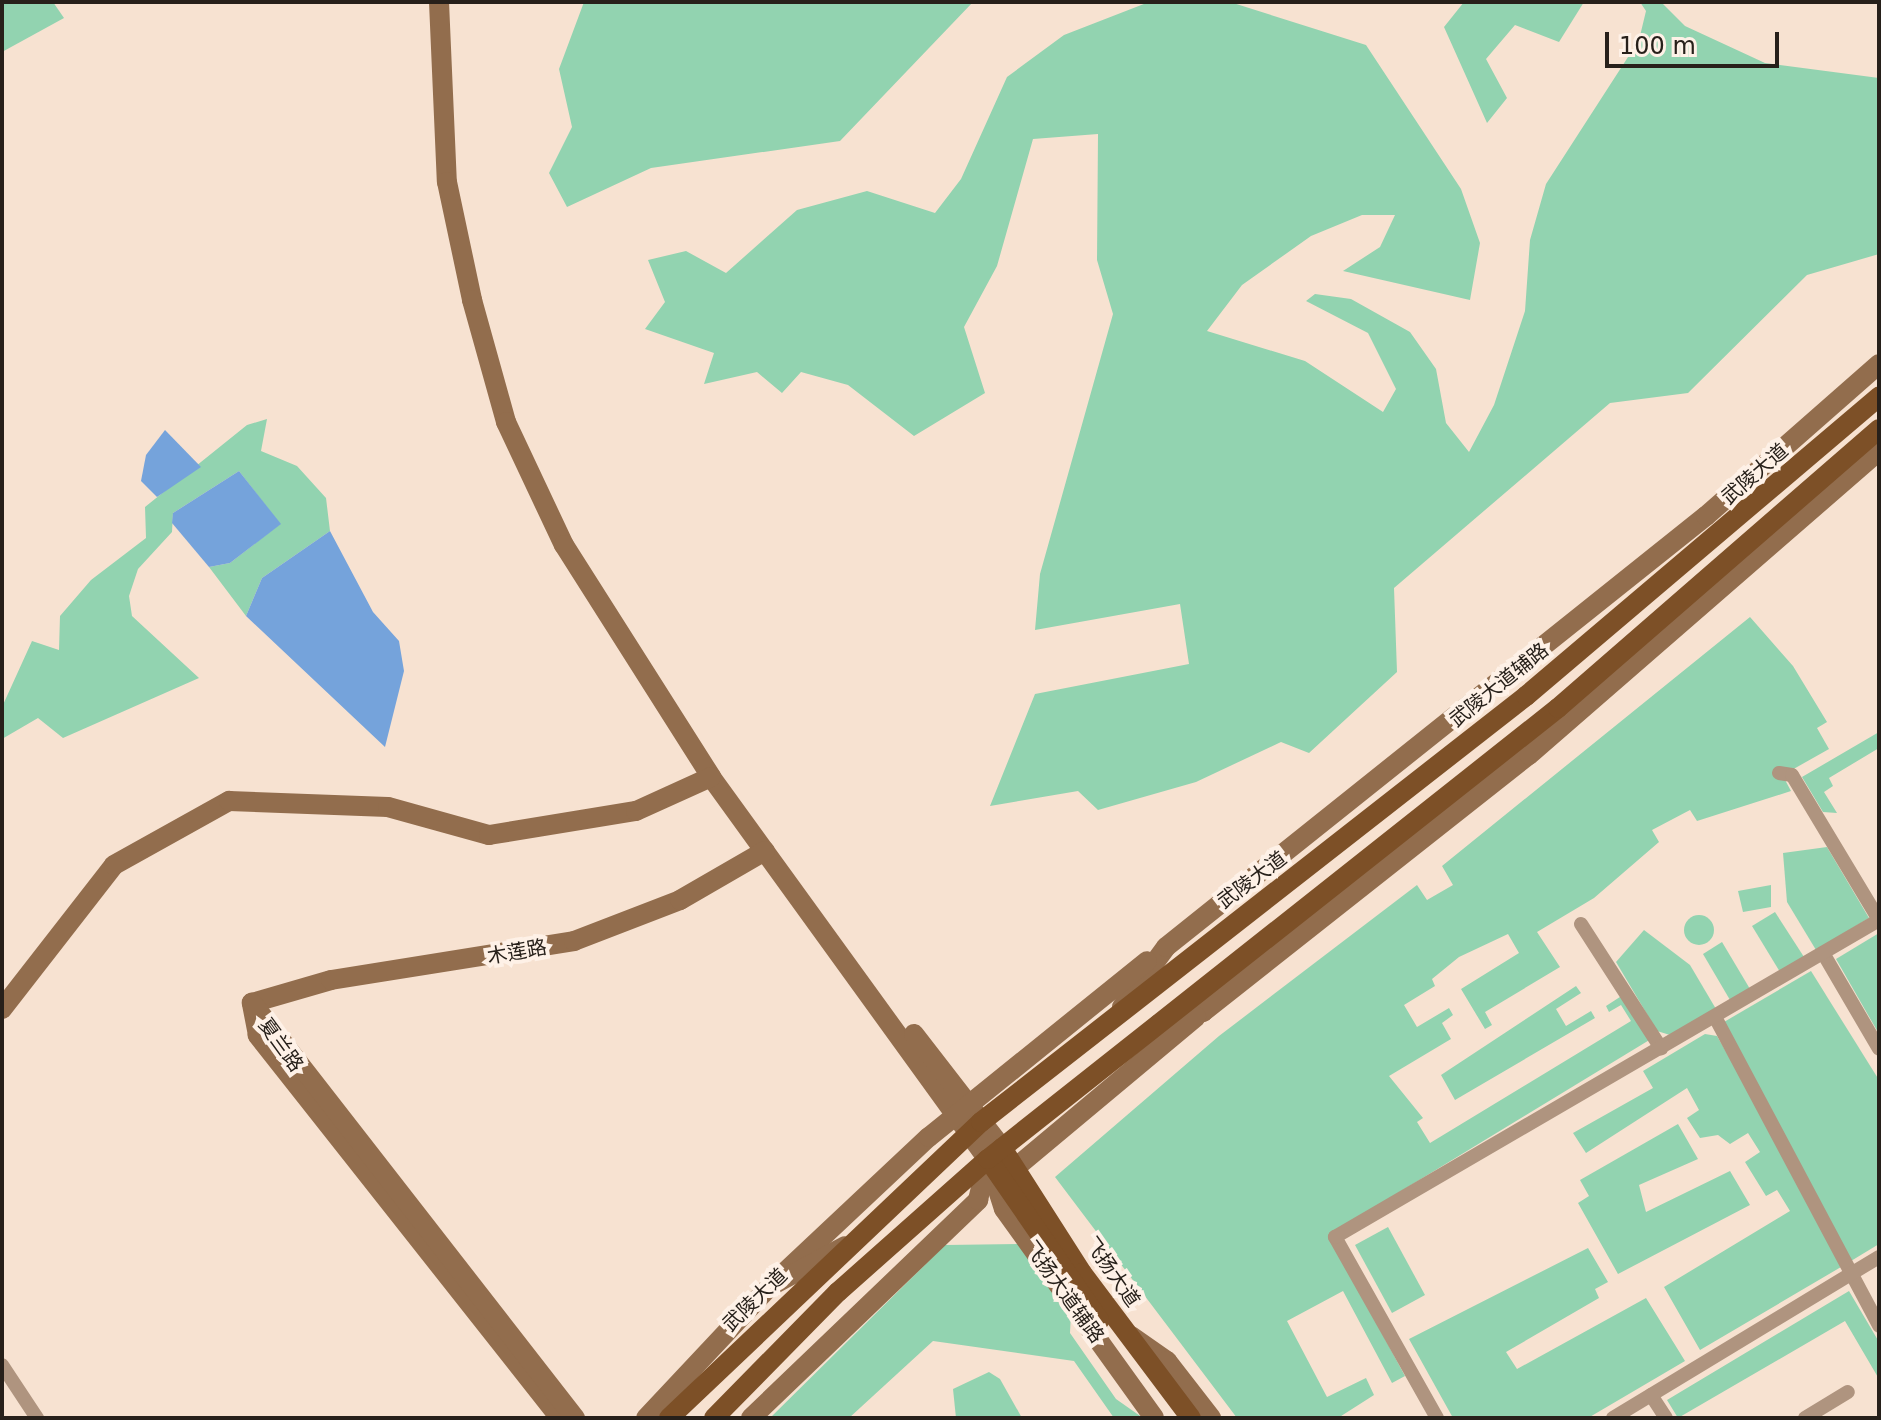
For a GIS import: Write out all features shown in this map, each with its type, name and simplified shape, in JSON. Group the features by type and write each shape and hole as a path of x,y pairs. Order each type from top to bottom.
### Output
{"main road":[{"name":"武陵大道","path":"669,1418 845,1246 975,1127 1122,1007 1526,696 1765,498 1879,397"},
{"path":"714,1418 838,1292 995,1153 1147,1028 1558,708 1790,510 1879,429"},
{"name":"飞扬大道","path":"995,1153 1004,1177 1174,1418"},
{"name":"飞扬大道","path":"1004,1177 1191,1418"}],"street":[{"path":"439,2 447,182 506,422 580,573 711,777 995,1153 978,1200"},
{"path":"449,2 454,182 514,422 625,637 962,1110"},
{"name":"武陵大道辅路","path":"1122,1007 1166,947 1450,725 1800,437 1879,364"},
{"path":"1765,498 1800,437"},
{"path":"751,1418 1004,1177 1203,1012 1529,755 1879,451"},
{"path":"1790,510 1850,478"},
{"path":"1450,725 1526,696"},
{"path":"1529,755 1558,708"},
{"path":"1437,1418 1335,1237 1879,920 1792,775 1779,773"},
{"path":"2,1009 114,865 229,801 388,807 489,835 636,811 711,777"},
{"name":"木莲路","path":"252,1003 331,980 574,941 680,900 765,851"},
{"path":"1581,924 1661,1048"},
{"path":"646,1418 769,1287 962,1110 1166,947"},
{"path":"1823,953 1879,1049"},
{"name":"夏兰路","path":"252,1003 258,1035 560,1418"},
{"name":"夏兰路","path":"252,1003 575,1418"},
{"path":"1147,1028 1203,1012"},
{"path":"1715,1017 1782,1133 1850,1274 1879,1326"},
{"name":"飞扬大道辅路","path":"1004,1177 1004,1209 1154,1418"},
{"path":"769,1287 845,1246"},
{"path":"1613,1418 1879,1257"},
{"name":"飞扬大道辅路","path":"1125,1331 1167,1361 1211,1418"},
{"path":"2,1365 37,1418"},
{"path":"1805,1418 1848,1392"},
{"path":"1651,1395 1666,1418"}],"green space":[{"path":"2,2 53,2 64,18 2,52"},
{"path":"584,2 973,2 840,141 651,168 567,207 549,173 572,127 559,69"},
{"path":"1149,2 1230,2 1366,45 1461,189 1480,243 1470,300 1343,271 1380,247 1395,215 1362,215 1311,236 1242,285 1207,331 1305,361 1383,412 1396,389 1368,333 1306,301 1315,294 1351,299 1410,332 1436,369 1446,423 1469,452 1494,405 1525,311 1530,240 1546,184 1639,40 1646,11 1640,2 1661,2 1685,26 1765,63 1879,78 1879,254 1807,275 1688,393 1610,403 1394,588 1397,672 1309,753 1281,742 1196,782 1098,810 1078,791 990,806 1035,694 1189,664 1180,604 1035,630 1040,574 1113,314 1097,260 1098,134 1033,139 997,266 964,327 985,393 914,436 848,385 801,372 782,393 757,372 704,384 714,353 645,329 665,302 648,260 686,251 726,273 797,210 867,191 935,213 961,179 1007,77 1064,35"},
{"path":"1464,2 1584,2 1559,42 1515,25 1486,59 1507,98 1487,123 1444,27"},
{"path":"267,419 261,451 297,466 326,498 330,531 262,578 246,616 209,567 230,563 280,524 239,471 173,513 172,532 138,569 129,596 132,616 199,678 63,738 38,718 2,739 2,707 32,641 59,650 60,616 91,580 146,538 145,507 247,425"},
{"path":"1750,617 1793,666 1827,722 1817,728 1829,749 1790,771 1784,778 1791,791 1697,821 1690,810 1652,830 1659,842 1594,898 1537,932 1560,967 1485,1012 1492,1025 1485,1029 1461,989 1519,953 1508,934 1459,957 1432,979 1435,986 1404,1005 1417,1027 1449,1008 1453,1015 1442,1023 1451,1039 1389,1076 1423,1118 1417,1122 1430,1143 1631,1021 1621,1005 1609,1012 1606,1006 1623,995 1651,1039 1329,1235 1405,1376 1392,1383 1343,1291 1287,1321 1327,1397 1366,1378 1374,1395 1338,1418 1237,1418 1055,1177 1219,1036 1417,885 1427,900 1453,885 1442,866"},
{"path":"1879,732 1879,748 1829,778 1833,786 1824,792 1837,813 1823,812 1802,777"},
{"path":"1827,847 1869,918 1816,950 1787,902 1783,853"},
{"path":"1771,885 1771,907 1743,912 1738,891"},
{"path":"1775,912 1804,957 1780,972 1752,926"},
{"path":"1699,915 1710,919 1714,930 1710,941 1699,945 1688,941 1684,930 1688,919"},
{"path":"1644,930 1690,965 1716,1009 1670,1035 1657,1031 1616,962"},
{"path":"1879,933 1879,1034 1836,959"},
{"path":"1722,942 1750,989 1730,1000 1703,954"},
{"path":"1811,971 1879,1080 1879,1244 1851,1261 1724,1022"},
{"path":"1576,986 1581,993 1556,1009 1566,1026 1591,1011 1595,1018 1455,1100 1441,1075"},
{"path":"1705,1034 1717,1036 1806,1190 1841,1267 1700,1350 1664,1287 1790,1211 1777,1190 1766,1196 1745,1162 1760,1152 1748,1133 1730,1144 1718,1135 1700,1138 1687,1118 1699,1110 1687,1088 1586,1153 1573,1133 1653,1088 1643,1071"},
{"path":"1678,1124 1698,1159 1639,1185 1646,1212 1730,1171 1750,1205 1618,1274 1578,1203 1589,1196 1580,1180"},
{"path":"1388,1227 1425,1295 1392,1313 1355,1245"},
{"path":"1021,1244 1071,1313 1070,1333 1116,1399 1143,1418 1114,1418 1074,1361 933,1341 849,1418 770,1418 945,1245"},
{"path":"1588,1248 1608,1282 1595,1289 1599,1298 1506,1352 1517,1369 1646,1298 1685,1361 1588,1418 1453,1418 1409,1339"},
{"path":"1849,1291 1879,1342 1879,1379 1845,1321 1678,1418 1667,1400"},
{"path":"989,1372 1000,1379 1022,1418 956,1418 953,1389"}],"water":[{"path":"165,430 201,467 157,497 141,481 146,455"},
{"path":"239,471 281,524 230,563 209,567 172,523 173,513"},
{"path":"330,531 373,612 399,641 404,671 385,747 246,616 262,578"}]}
